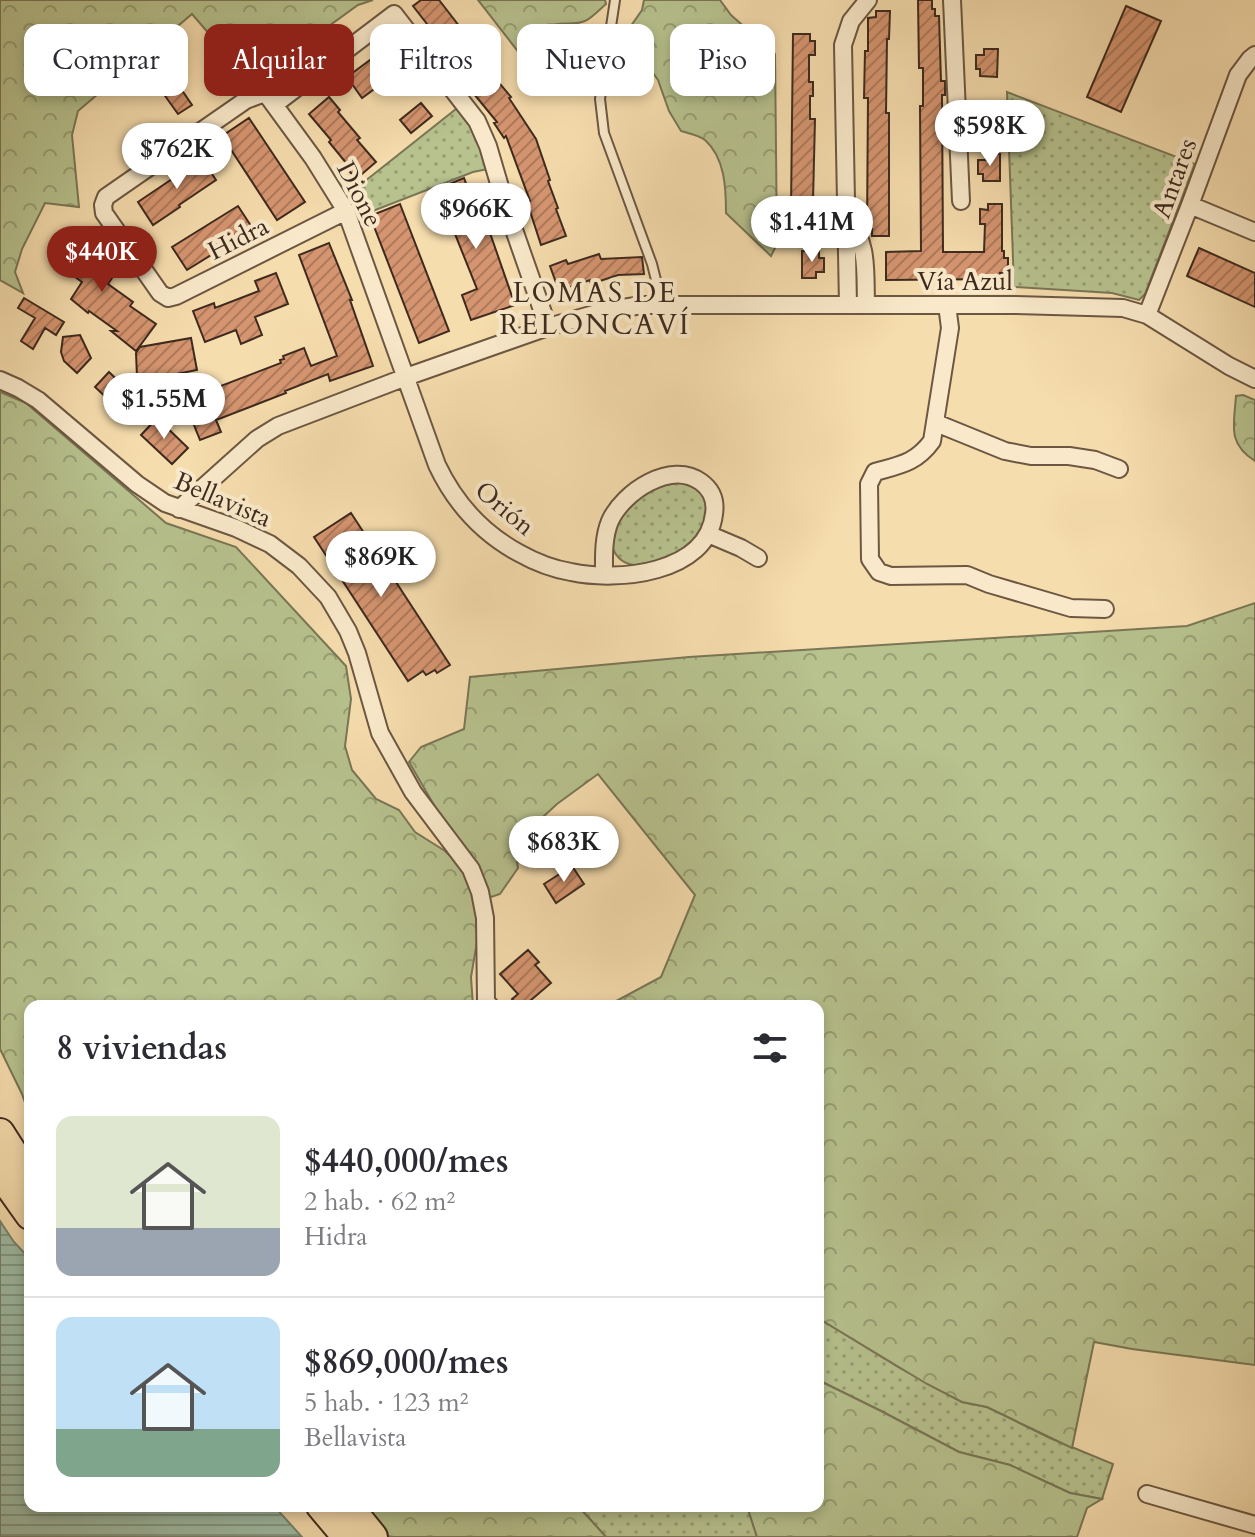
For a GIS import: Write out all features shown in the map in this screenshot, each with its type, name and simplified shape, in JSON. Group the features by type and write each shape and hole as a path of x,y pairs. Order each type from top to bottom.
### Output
{"highway":[{"path":"0,1133 24,1171"},
{"path":"0,1173 24,1207"},
{"path":"326,1512 347,1537"},
{"path":"353,1512 373,1537"}],"street":[{"path":"848,305 843,45 851,21 868,0"},
{"path":"952,0 961,201"},
{"path":"268,99 394,14 477,121 548,327"},
{"name":"Antares","path":"1147,315 1238,75 1252,57"},
{"name":"Hidra","path":"268,99 246,100 106,197 104,213 160,293 168,298 346,211"},
{"name":"Dione","path":"268,99 322,171 346,211 406,377"},
{"path":"1190,205 1255,232"},
{"path":"846,217 863,244 866,305"},
{"name":"Vía Azul","path":"179,509 265,432 406,377 548,327 608,310 643,305 1123,308 1147,315 1255,379"},
{"path":"947,305 950,328 932,441 912,461 875,472 869,484 870,559 879,572 891,576 967,575 1071,608 1105,609"},
{"name":"Orión","path":"406,377 437,465 454,496 477,523 505,545 536,562 570,572 604,575 648,572 690,554 708,534"},
{"name":"Bellavista","path":"0,380 38,400 137,484 165,503 236,528 270,544 299,566 328,597 357,653 380,733 413,792 471,869 485,918 486,1000"},
{"path":"936,423 1005,451 1095,460 1119,469"},
{"path":"604,575 605,537 612,517 635,491 649,482 672,476 692,477 710,492 714,501 714,517 708,534 758,558"},
{"path":"1147,1494 1255,1525"}],"lane":[{"path":"615,0 600,99 604,133 652,264 662,305"}],"green space":[{"path":"0,0 373,0 358,5 332,24 204,24 204,28 192,14 180,24 24,24 24,96 96,96 78,111 72,135 79,207 45,203 22,249 15,272 23,293 0,280"},
{"path":"478,0 605,0 606,4 585,21 517,24 517,50 501,30 501,24 497,24"},
{"path":"644,0 720,0 741,24 670,24 670,96 775,96 775,54 777,244 771,256 726,213 723,174 712,147 703,138 681,131 669,111 654,75 654,24 632,24 642,10"},
{"path":"1007,92 1195,164 1145,294 1139,300 1112,293 1014,287"},
{"path":"456,109 473,128 488,169 360,216 350,193"},
{"path":"0,392 26,403 166,523 236,547 346,666 351,699 345,746 352,770 376,799 399,810 415,832 445,851 458,864 477,894 478,936 471,977 473,1000 24,1000 24,1100 0,1049"},
{"path":"1243,395 1255,400 1255,461 1240,447 1234,433 1236,396"},
{"path":"675,482 699,489 705,497 706,517 696,538 678,553 644,565 622,561 612,541 624,512 648,490"},
{"path":"1255,603 1255,1365 1094,1342 1072,1448 987,1407 962,1402 824,1322 824,1000 618,1000 661,977 695,895 598,774 557,804 517,841 518,868 500,894 488,898 409,762 421,747 464,729 470,677 689,657 1187,626"},
{"path":"824,1322 962,1402 987,1407 1113,1464 1102,1499 1070,1493 1010,1465 959,1452 824,1383"},
{"path":"824,1383 959,1452 1010,1465 1070,1493 1102,1499 1087,1508 1077,1537 757,1537 749,1512 824,1512"},
{"path":"370,1512 583,1512 606,1537 387,1537"},
{"path":"583,1512 749,1512 757,1537 606,1537"}],"shaded area":[{"path":"0,1221 24,1253 24,1512 279,1512 302,1537 0,1537"}],"building":[{"path":"421,0 439,0 458,24 427,24 413,6"},
{"path":"918,0 932,0 935,16 939,16 941,81 945,81 945,95 942,95 943,252 984,252 985,224 980,224 980,209 988,210 988,204 1002,204 1002,251 1004,258 1008,258 1008,273 1000,273 1000,279 886,280 886,252 921,251 920,106 923,106 923,68 919,68"},
{"path":"1126,6 1161,21 1121,112 1087,97"},
{"path":"876,11 890,11 886,113 889,113 889,236 872,236 872,229 867,229 868,98 864,98 865,51 868,51 868,18 876,17"},
{"path":"793,34 810,34 810,41 815,41 815,55 809,55 809,82 813,82 810,119 815,119 813,201 805,201 805,207 791,208"},
{"path":"984,49 998,49 997,77 980,76 980,69 976,69 976,55 984,55"},
{"path":"370,60 370,92 362,98 354,87 354,72"},
{"path":"501,85 536,139 566,236 541,245 527,202 530,201 506,136 504,138 494,123 497,122 476,96 501,96"},
{"path":"165,96 186,96 192,105 178,114"},
{"path":"329,97 360,138 357,140 376,162 356,179 329,142 331,140 309,114"},
{"path":"983,101 997,101 996,129 979,129 979,121 975,121 975,107 983,107"},
{"path":"421,103 432,116 411,133 400,120"},
{"path":"249,118 305,202 277,220 222,136"},
{"path":"986,154 1000,154 1000,181 983,181 983,174 978,174 978,160 986,160"},
{"path":"201,158 216,180 153,225 138,202"},
{"path":"464,178 475,207 479,206 490,233 515,305 471,320 462,295 477,289 434,190"},
{"path":"400,204 449,331 419,343 370,216"},
{"path":"238,206 253,229 187,270 172,247"},
{"path":"70,234 88,247 84,253 114,275 108,284 133,302 130,306 156,324 136,351 111,331 117,331 71,299 82,282 51,260"},
{"path":"329,243 352,300 373,366 330,381 328,374 216,420 221,432 200,440 184,400 281,363 283,356 304,348 311,366 337,356 299,255"},
{"path":"1199,248 1255,273 1255,307 1187,276"},
{"path":"802,251 819,251 819,258 824,258 824,272 816,272 816,278 802,278"},
{"path":"599,254 601,259 642,257 644,274 618,275 591,284 590,280 559,291 550,266"},
{"path":"276,273 288,304 255,317 262,335 241,344 236,330 205,342 193,311 214,303 215,308 259,291 255,281"},
{"path":"24,298 64,322 56,335 45,328 33,349 21,341 35,318 18,308"},
{"path":"80,335 91,358 77,373 64,361 61,352 63,337"},
{"path":"191,338 197,370 156,378 156,389 137,377 136,353 140,347"},
{"path":"109,372 140,402 126,416 95,387"},
{"path":"157,418 188,448 172,464 141,435"},
{"path":"351,513 450,665 437,673 435,670 426,675 423,671 408,681 314,537"},
{"path":"572,866 584,884 556,903 544,884"},
{"path":"528,950 539,962 535,965 551,983 531,1000 513,1000 518,994 500,974"}],"district":[{"name":"LOMAS DE RELONCAVÍ","path":"595,308"}]}
